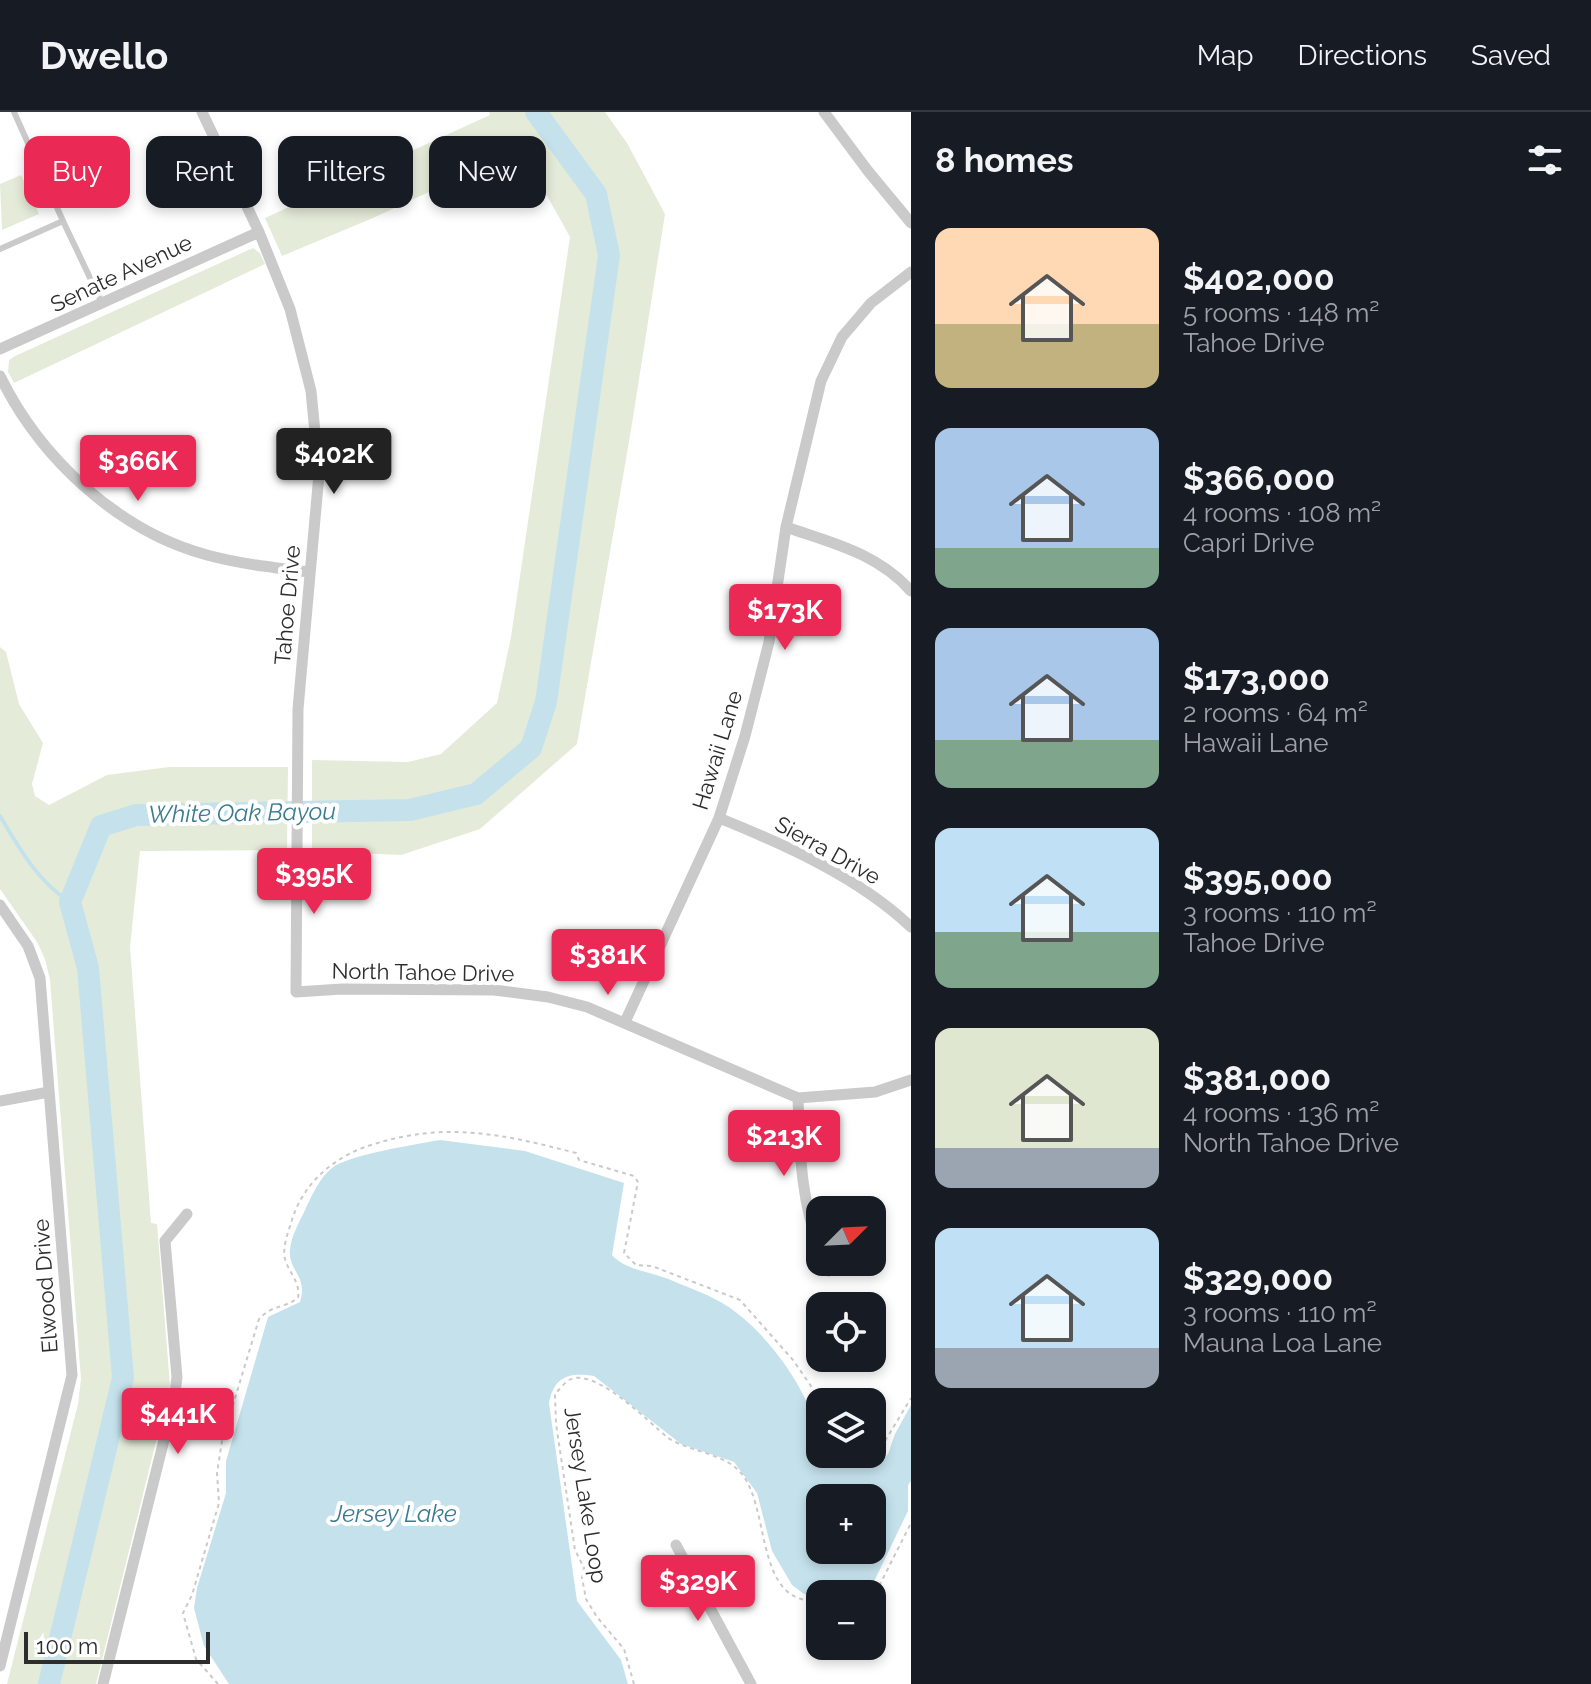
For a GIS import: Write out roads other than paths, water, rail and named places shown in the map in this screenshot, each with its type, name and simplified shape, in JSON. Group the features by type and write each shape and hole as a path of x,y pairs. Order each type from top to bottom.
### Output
{"street":[{"name":"Tahoe Drive","path":"202,112 259,232 290,309 311,391 319,474 298,709 296,992"},
{"path":"824,112 911,223"},
{"name":"Senate Avenue","path":"0,349 259,232"},
{"name":"Hawaii Lane","path":"625,1022 719,818 745,736 769,642 786,527 821,381 842,337 871,303 911,272"},
{"path":"0,376 9,396 51,452 89,491 150,533 206,555 310,572"},
{"path":"786,527 865,554 901,579 911,591"},
{"name":"Sierra Drive","path":"719,818 770,838 825,866 894,911 911,927"},
{"name":"Elwood Drive","path":"0,905 28,946 40,978 72,1375 0,1666"},
{"name":"North Tahoe Drive","path":"296,992 342,989 494,990 548,997 587,1007 625,1022 798,1098 875,1092 911,1080"},
{"path":"0,1101 49,1092"},
{"path":"798,1098 801,1169 806,1198"},
{"path":"103,1684 174,1400 177,1377 165,1241 187,1214"},
{"path":"676,1545 751,1684"}],"lane":[{"path":"14,112 102,304"},
{"path":"0,249 63,221"}],"water":[{"name":"Jersey Lake","path":"440,1140 525,1151 624,1183 612,1255 632,1268 665,1278 718,1301 758,1332 788,1370 806,1402 806,1468 886,1468 886,1456 911,1405 908,1511 886,1557 886,1484 806,1484 806,1564 882,1564 875,1580 806,1580 804,1594 792,1585 772,1551 757,1493 734,1462 681,1444 594,1376 570,1376 554,1387 549,1403 577,1601 621,1660 628,1684 229,1684 204,1646 194,1608 197,1588 226,1493 226,1461 268,1317 300,1302 302,1285 290,1257 294,1235 316,1188 332,1168 367,1154"}],"waterway":[{"name":"White Oak Bayou","path":"49,1684 123,1378 88,968 70,902 101,826 136,815 410,810 476,794 531,748 546,702 609,255 596,194 536,112"},
{"path":"0,816 39,874 70,902"}]}
